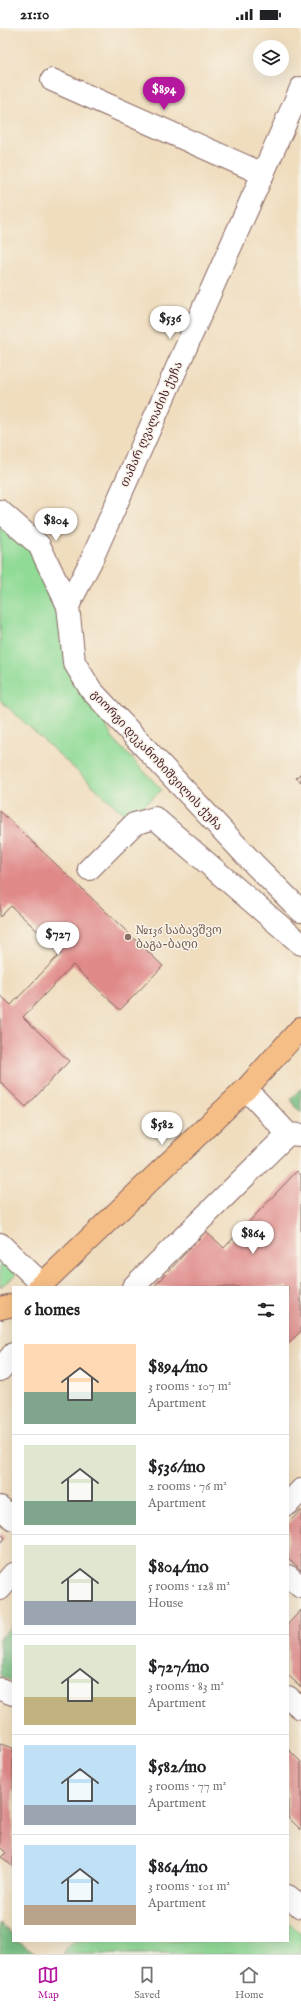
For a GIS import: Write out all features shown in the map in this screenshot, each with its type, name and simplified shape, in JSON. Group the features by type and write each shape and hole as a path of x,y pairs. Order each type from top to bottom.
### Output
{"main road":[{"path":"41,1286 246,1090 301,1028"},
{"path":"0,1308 12,1305"}],"street":[{"path":"52,80 263,174"},
{"name":"თამარ ღვალაძის ქუჩა","path":"68,606 94,553 301,88"},
{"name":"გიორგი დეკანოზიშვილის ქუჩა","path":"0,512 39,546 68,606 74,662 90,690 259,869 301,911"},
{"path":"89,869 134,824 155,818 301,944"},
{"path":"134,1286 295,1134 246,1090"},
{"path":"0,1244 41,1286"},
{"path":"0,1370 12,1355"},
{"path":"289,1503 301,1490"},
{"path":"0,1507 12,1518"},
{"path":"0,1589 12,1575"},
{"path":"289,1577 301,1587"},
{"path":"0,1689 12,1694"},
{"path":"289,1698 301,1708"},
{"path":"289,1897 301,1907"}],"green space":[{"path":"0,516 36,548 63,605 69,663 114,740 162,790 128,818 0,700"},
{"path":"301,1088 301,1113 291,1099"},
{"path":"0,1259 17,1274 0,1287"},
{"path":"12,1625 12,1682 0,1676 0,1638"},
{"path":"0,1923 12,1934 12,1942 20,1942 37,1954 0,1954"},
{"path":"289,1923 301,1934 301,1954 63,1954 73,1942 289,1942"}],"building":[{"path":"301,773 301,782 296,778"},
{"path":"0,811 163,966 120,1010 73,965 23,1017 69,1061 26,1107 0,1082 0,995 11,1005 61,953 11,906 0,917"},
{"path":"297,1171 301,1175 301,1331 289,1343 289,1286 155,1286 206,1231 224,1248"},
{"path":"301,1510 301,1570 289,1559 289,1523"},
{"path":"0,1533 5,1538 0,1543"},
{"path":"301,1610 301,1687 289,1676 289,1623"},
{"path":"0,1744 12,1748 12,1866 2,1857 6,1853 0,1847"},
{"path":"289,1750 301,1762 301,1830 289,1818"}],"place":[{"name":"№136 საბავშვო ბაგა-ბაღი","path":"128,937"}]}
